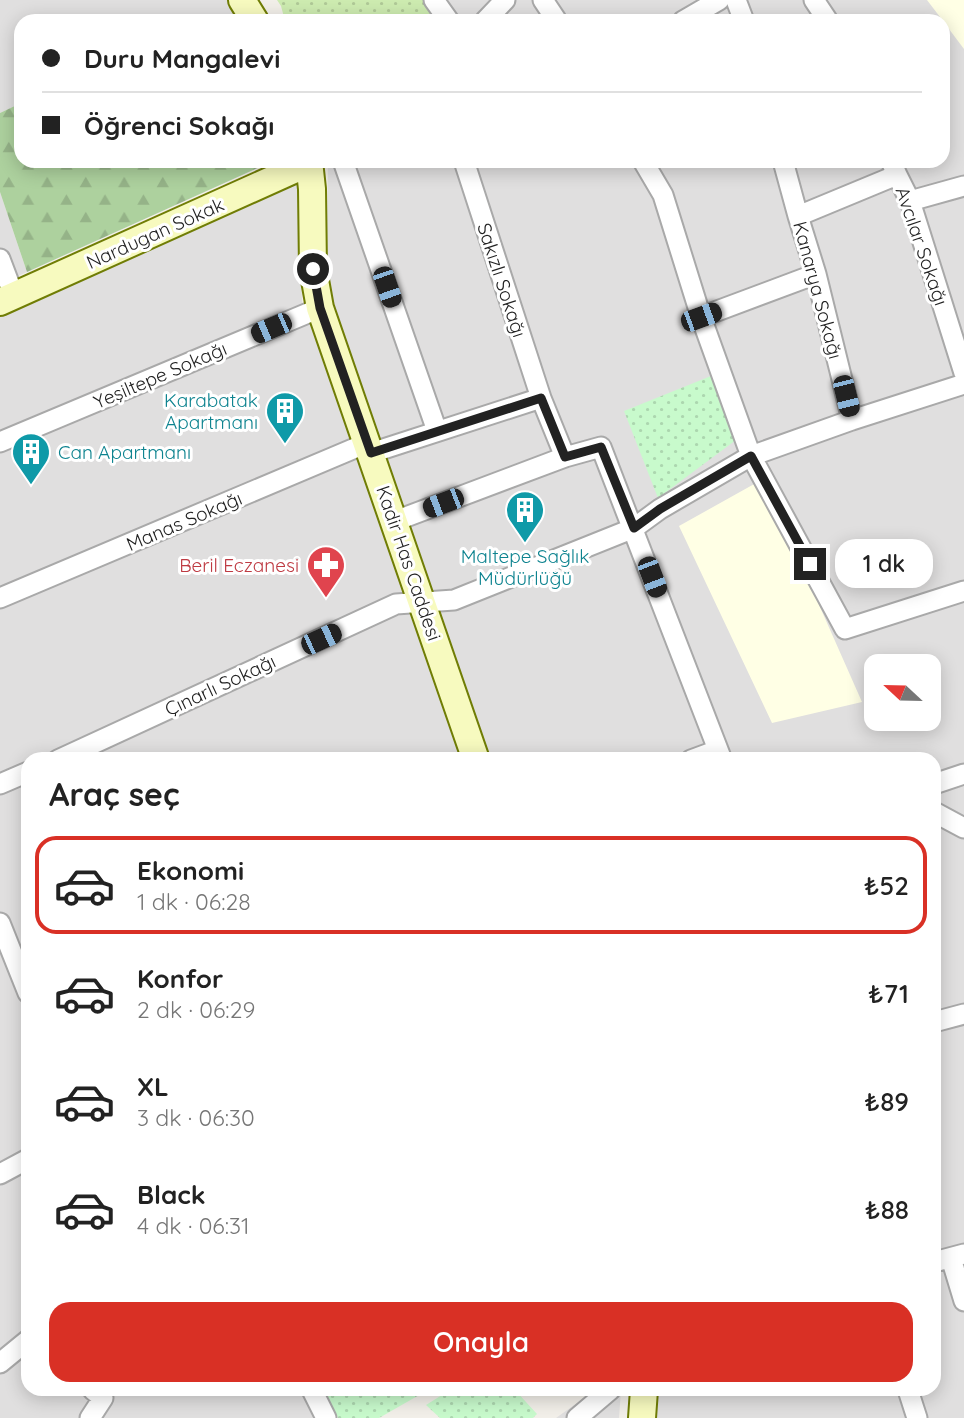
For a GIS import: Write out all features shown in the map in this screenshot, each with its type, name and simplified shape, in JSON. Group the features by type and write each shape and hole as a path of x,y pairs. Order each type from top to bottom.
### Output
{"street":[{"path":"492,14 505,0"},
{"path":"695,14 719,0"},
{"name":"Nardugan Sokak","path":"7,299 297,168"},
{"name":"Kadir Has Caddesi","path":"311,168 313,269 320,308 473,752"},
{"path":"345,168 437,431"},
{"name":"Sakızlı Sokağı","path":"466,168 541,398 565,457"},
{"path":"647,168 663,195 701,317 751,456 845,629 964,591"},
{"name":"Kanarya Sokağı","path":"785,168 816,274 852,420"},
{"path":"798,216 894,168"},
{"name":"Avcılar Sokağı","path":"894,168 911,201 964,373"},
{"path":"911,201 964,186"},
{"path":"0,259 7,299"},
{"path":"701,317 816,274"},
{"name":"Yeşiltepe Sokağı","path":"2,443 320,308"},
{"name":"Çınarlı Sokağı","path":"79,752 396,604 454,600 634,528 660,509 751,456 964,384"},
{"path":"369,448 437,431 541,398"},
{"path":"395,521 565,457 601,447 719,752"},
{"name":"Manas Sokağı","path":"0,598 369,448"},
{"path":"941,782 964,774"},
{"path":"0,784 21,775"},
{"path":"941,816 964,828"},
{"path":"0,923 7,960 21,982"},
{"path":"941,1020 964,1014"},
{"path":"0,1174 21,1163"},
{"path":"950,1258 964,1301"},
{"path":"0,1363 21,1346"},
{"path":"89,1418 103,1398 100,1396"},
{"path":"315,1396 326,1418"},
{"path":"577,1418 603,1396"},
{"path":"642,1418 644,1396"},
{"path":"910,1396 917,1418"}],"shaded area":[{"path":"0,0 228,0 238,14 14,14 14,106 0,113"},
{"path":"423,0 964,0 964,1418 655,1418 657,1396 941,1396 941,752 487,752 326,288 328,168 950,168 950,14 431,14"},
{"path":"927,0 964,0 964,49 950,30 950,14 938,14"},
{"path":"299,173 302,302 403,582 458,752 21,752 21,1396 326,1396 337,1418 0,1418 0,313"},
{"path":"0,192 27,272 0,284"},
{"path":"756,483 812,589 862,702 772,723 679,526"},
{"path":"587,1396 621,1396 619,1418 556,1418"}],"green space":[{"path":"277,0 423,0 431,14 283,14"},
{"path":"14,106 14,168 257,168 27,272 0,192 0,113"},
{"path":"711,376 736,440 658,498 624,411"},
{"path":"327,1396 418,1396 379,1418 338,1418"},
{"path":"440,1396 520,1396 537,1414 533,1418 440,1418 426,1405"}],"place":[{"name":"Karabatak Apartmanı","path":"285,445"},
{"name":"Can Apartmanı","path":"31,486"},
{"name":"Maltepe Sağlık Müdürlüğü","path":"525,544"},
{"name":"Beril Eczanesi","path":"326,599"}],"route":[{"path":"313,269 320,308 371,453 541,398 565,457 601,447 634,528 660,509 751,456 810,564"}]}
